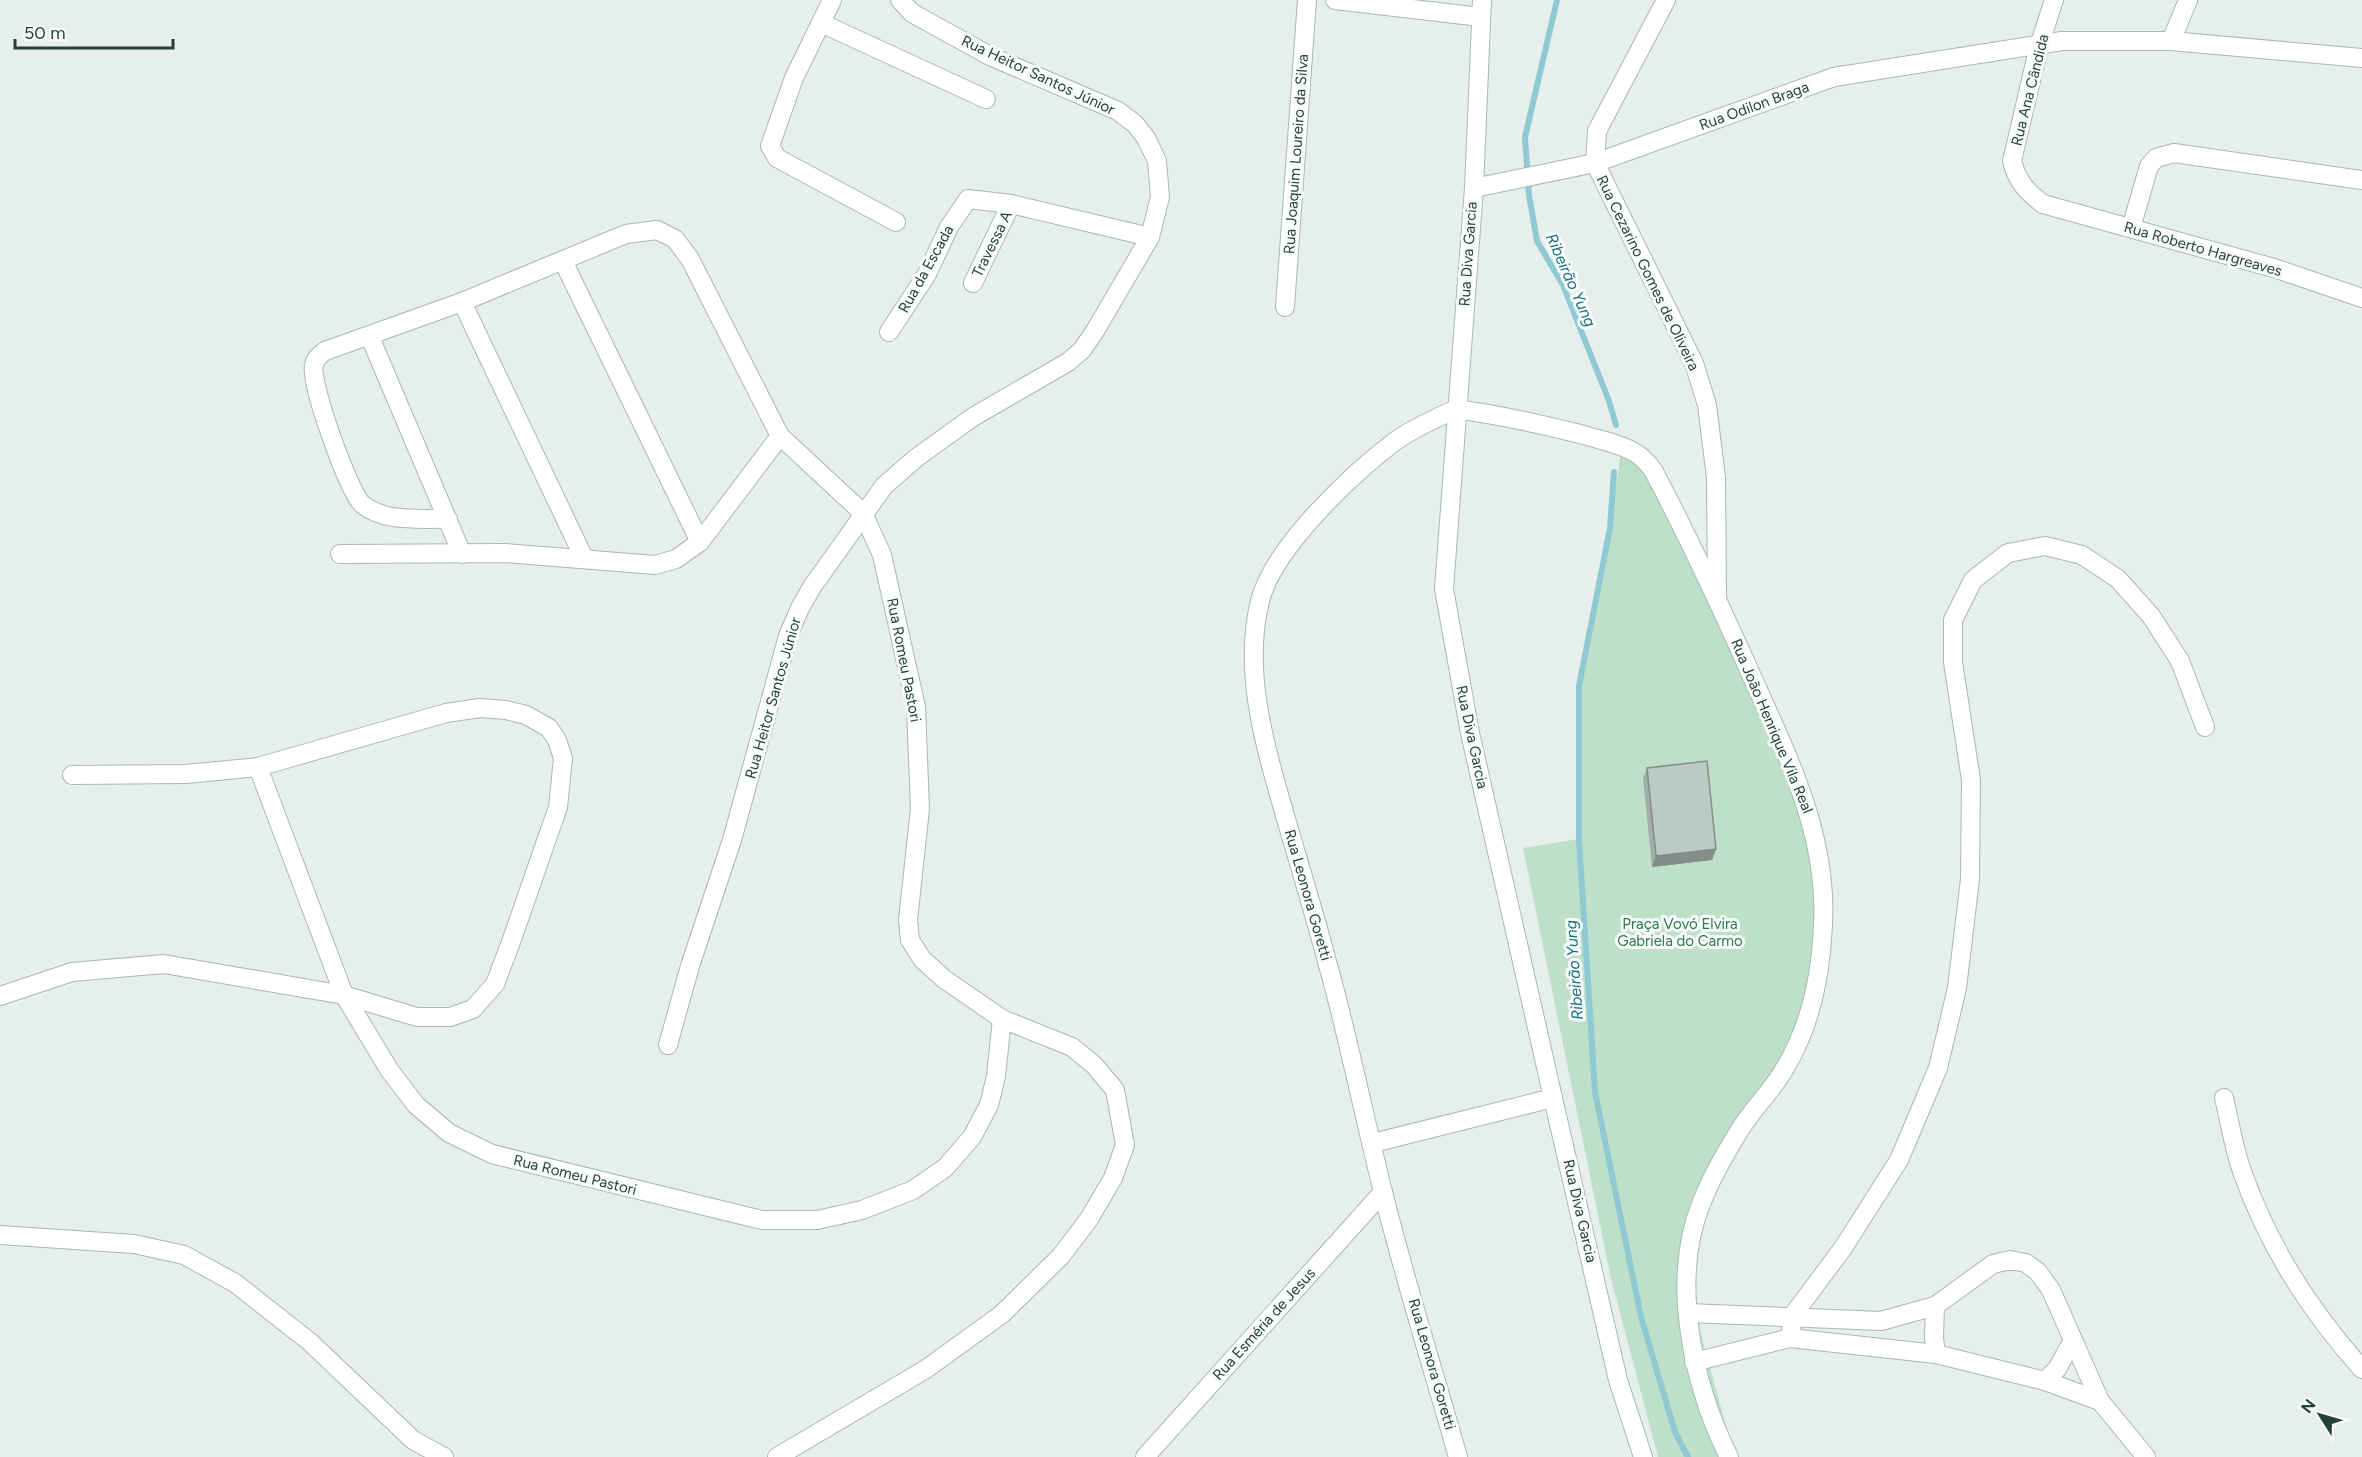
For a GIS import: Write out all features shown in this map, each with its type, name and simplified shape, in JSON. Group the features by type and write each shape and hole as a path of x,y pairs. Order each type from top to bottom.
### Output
{"street":[{"path":"832,0 794,78 770,146 772,152 785,162 896,222"},
{"name":"Rua Heitor Santos Júnior","path":"668,1045 690,966 732,840 788,636 800,608 863,513 884,486 916,458 974,417 1046,376 1082,350 1150,237 1160,197 1157,161 1146,138 1135,124 1118,111 990,56 912,13 900,0"},
{"name":"Rua Joaquim Loureiro da Silva","path":"1286,307 1307,0"},
{"path":"1335,0 1481,8"},
{"name":"Rua Cezarino Gomes de Oliveira","path":"1666,0 1597,131 1595,163 1694,363 1707,405 1716,478 1717,597"},
{"name":"Rua Ana Cândida","path":"2043,204 2027,192 2016,178 2012,160 2039,46 2054,0"},
{"path":"2171,41 2188,0"},
{"name":"Rua Diva Garcia","path":"1481,8 1473,188 1444,589 1470,733 1552,1098 1618,1380 1642,1457"},
{"path":"821,23 986,99"},
{"path":"2039,46 2062,41 2171,41 2362,58"},
{"name":"Rua Odilon Braga","path":"1473,188 1595,163 1834,77 2039,46"},
{"path":"2131,228 2149,166 2156,158 2174,153 2362,180"},
{"name":"Rua da Escada","path":"889,332 927,274 962,205 974,198 1011,204"},
{"path":"1011,204 1150,237"},
{"name":"Travessa A","path":"973,283 1011,204"},
{"name":"Rua Roberto Hargreaves","path":"2043,204 2274,268 2362,298"},
{"path":"448,519 391,516 362,503 353,490 325,418 313,366 325,351 370,337 462,302 626,234 641,230 657,230 675,239 690,260 780,436 863,513"},
{"path":"563,261 700,542"},
{"path":"462,302 584,558"},
{"path":"370,337 462,554"},
{"name":"Rua João Henrique Vila Real","path":"1456,409 1510,417 1566,430 1605,441 1632,451 1643,458 1662,487 1717,597 1799,782 1813,824 1822,879 1823,922 1817,983 1798,1044 1785,1069 1742,1126 1700,1205 1688,1257 1688,1312 1694,1362 1705,1400 1729,1457"},
{"name":"Rua Leonora Goretti","path":"1456,409 1421,425 1395,441 1365,467 1295,536 1275,564 1260,599 1254,640 1254,686 1274,775 1329,966 1383,1192 1458,1457"},
{"path":"340,554 506,553 655,565 676,559 700,542 780,436"},
{"name":"Rua Romeu Pastori","path":"777,1457 926,1369 1002,1314 1061,1256 1089,1219 1113,1178 1125,1145 1115,1090 1095,1065 1072,1047 1002,1020 944,979 922,959 909,940 908,920 920,809 916,707 882,555 863,513"},
{"path":"1790,1338 1793,1315 1842,1248 1899,1160 1938,1068 1955,1000 1970,879 1971,780 1953,662 1953,620 1973,580 2008,553 2045,546 2082,555 2118,579 2151,616 2180,661 2205,727"},
{"path":"0,996 72,972 164,964 344,995 417,1017 450,1017 473,1009 495,984 558,807 563,758 557,740 549,728 526,715 506,710 480,708 446,713 258,767 186,774 72,775"},
{"name":"Rua Romeu Pastori","path":"258,767 344,995 390,1071 416,1106 449,1132 492,1154 762,1220 817,1220 861,1210 913,1190 945,1168 972,1137 988,1105 996,1076 1002,1020"},
{"path":"1373,1143 1552,1098"},
{"path":"2224,1098 2242,1173 2278,1253 2326,1329 2362,1369"},
{"name":"Rua Esméria de Jesus","path":"1145,1457 1383,1192"},
{"path":"0,1235 134,1244 184,1255 235,1283 310,1341 413,1440 444,1457"},
{"path":"1688,1312 1793,1315 1881,1321 1935,1306 1992,1264 2010,1260 2026,1263 2038,1272 2050,1290 2100,1401 2146,1457"},
{"path":"1935,1306 1936,1354"},
{"path":"1694,1362 1790,1338 1936,1354 2044,1381 2100,1401"},
{"path":"2044,1381 2057,1369 2073,1340"}],"green space":[{"name":"Praça Vovó Elvira Gabriela do Carmo","path":"1621,451 1642,471 1656,489 1794,783 1816,870 1813,983 1790,1040 1776,1067 1722,1144 1693,1262 1700,1331 1730,1440 1738,1457 1658,1457 1611,1279 1523,848 1579,839 1579,686 1610,528"}],"building":[{"path":"1707,761 1716,849 1656,856 1647,768"}],"waterway":[{"name":"Ribeirão Yung","path":"1557,0 1525,137 1529,195 1537,241 1563,285 1609,401 1616,425"},
{"name":"Ribeirão Yung","path":"1614,472 1610,528 1579,686 1579,840 1595,1092 1641,1317 1675,1432 1688,1457"}]}
